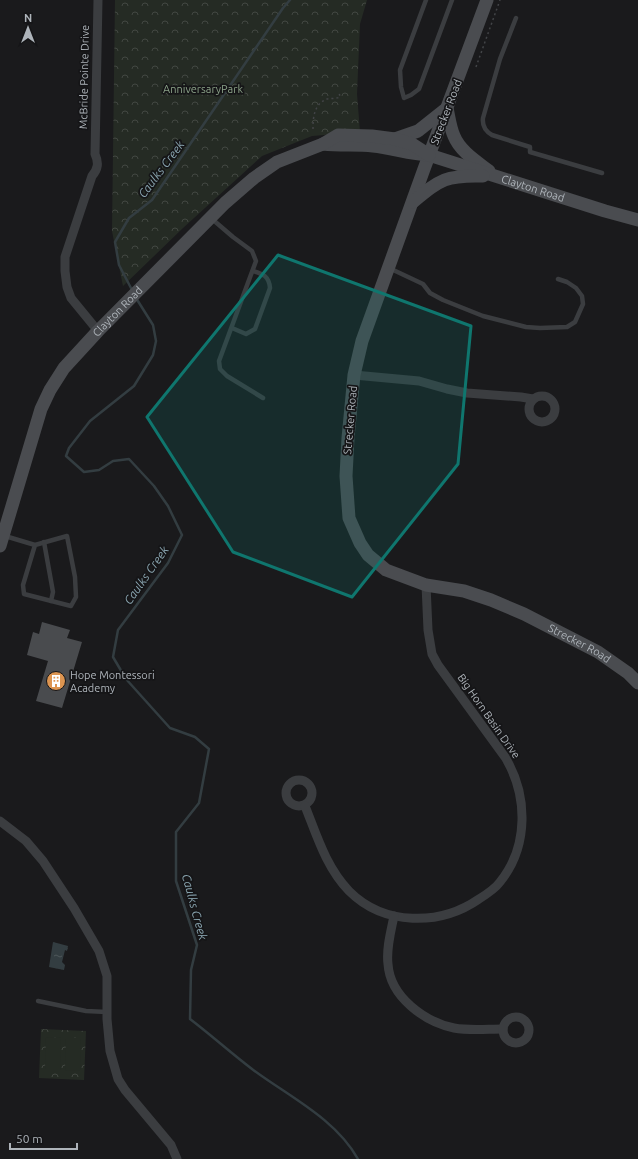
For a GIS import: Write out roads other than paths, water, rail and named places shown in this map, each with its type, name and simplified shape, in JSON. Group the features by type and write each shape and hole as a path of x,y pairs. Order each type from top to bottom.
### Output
{"main road":[{"name":"Strecker Road","path":"487,0 372,312 354,375 346,476 349,518 360,543 368,555 386,570 426,585 464,591 491,600 524,614 598,652 628,673 638,683"},
{"path":"395,139 418,131 447,108 456,141 464,151 495,176"},
{"name":"Clayton Road","path":"2,541 40,409 64,368 110,318 211,218 254,178 277,162 323,144 338,135 372,136 395,139 412,144 429,155"},
{"name":"Clayton Road","path":"323,144 339,146 372,145 390,148 409,154 429,155 605,211 638,220"},
{"path":"412,204 434,185 451,177 471,175 495,176"}],"street":[{"name":"McBride Pointe Drive","path":"98,0 95,154 90,169 92,176 65,257 64,272 71,298 98,331"},
{"path":"354,375 419,381 467,393 522,397 533,400"},
{"name":"Big Horn Basin Drive","path":"305,806 323,852 334,873 342,883 362,902 376,910 394,916 410,919 426,919 457,911 472,904 499,883 510,868 521,833 523,813 517,784 513,771 505,757 438,665 432,654 428,630 426,585"},
{"path":"0,821 26,840 43,861 100,951 107,976 107,1012 110,1051 118,1079 125,1090 171,1145 177,1159"},
{"path":"394,916 388,965 400,995 420,1014 454,1028 503,1029"}],"lane":[{"path":"426,0 400,70 401,87 404,98 419,89 452,0"},
{"path":"516,18 500,59 483,118 484,127 488,133 492,135 530,147 530,152 602,173"},
{"path":"211,218 252,251 256,261 219,361 220,369 227,376 263,398"},
{"path":"389,268 423,284 430,293 449,303 483,316 526,327 540,328 566,327 576,322 584,304 582,296 576,288 567,282 558,279"},
{"path":"232,328 246,334 255,329 270,288 269,281 265,275 253,271"},
{"path":"2,541 35,545 67,536 76,577 76,597 71,606 24,594 23,585 35,545"},
{"path":"44,542 53,592 50,601"},
{"path":"38,1001 86,1011 107,1012"}],"water":[{"path":"53,942 68,946 67,951 65,950 62,962 65,965 64,970 49,967"}],"waterway":[{"name":"Caulks Creek","path":"132,290 119,265 115,242 129,218 152,200 283,8 290,0"},
{"name":"Caulks Creek","path":"136,298 153,325 156,341 153,355 134,386 90,421 69,448 66,456 84,472 99,470 113,461 129,459 154,486 168,506 182,535 168,563 118,630 113,657 126,679 170,728 195,737 209,749 199,803 176,832 176,881 197,945 191,970 190,1019 252,1069 324,1120 337,1131 358,1159"}],"place":[{"name":"Hope Montessori Academy","path":"56,681"}],"park label":[{"name":"AnniversaryPark","path":"203,89"}]}
